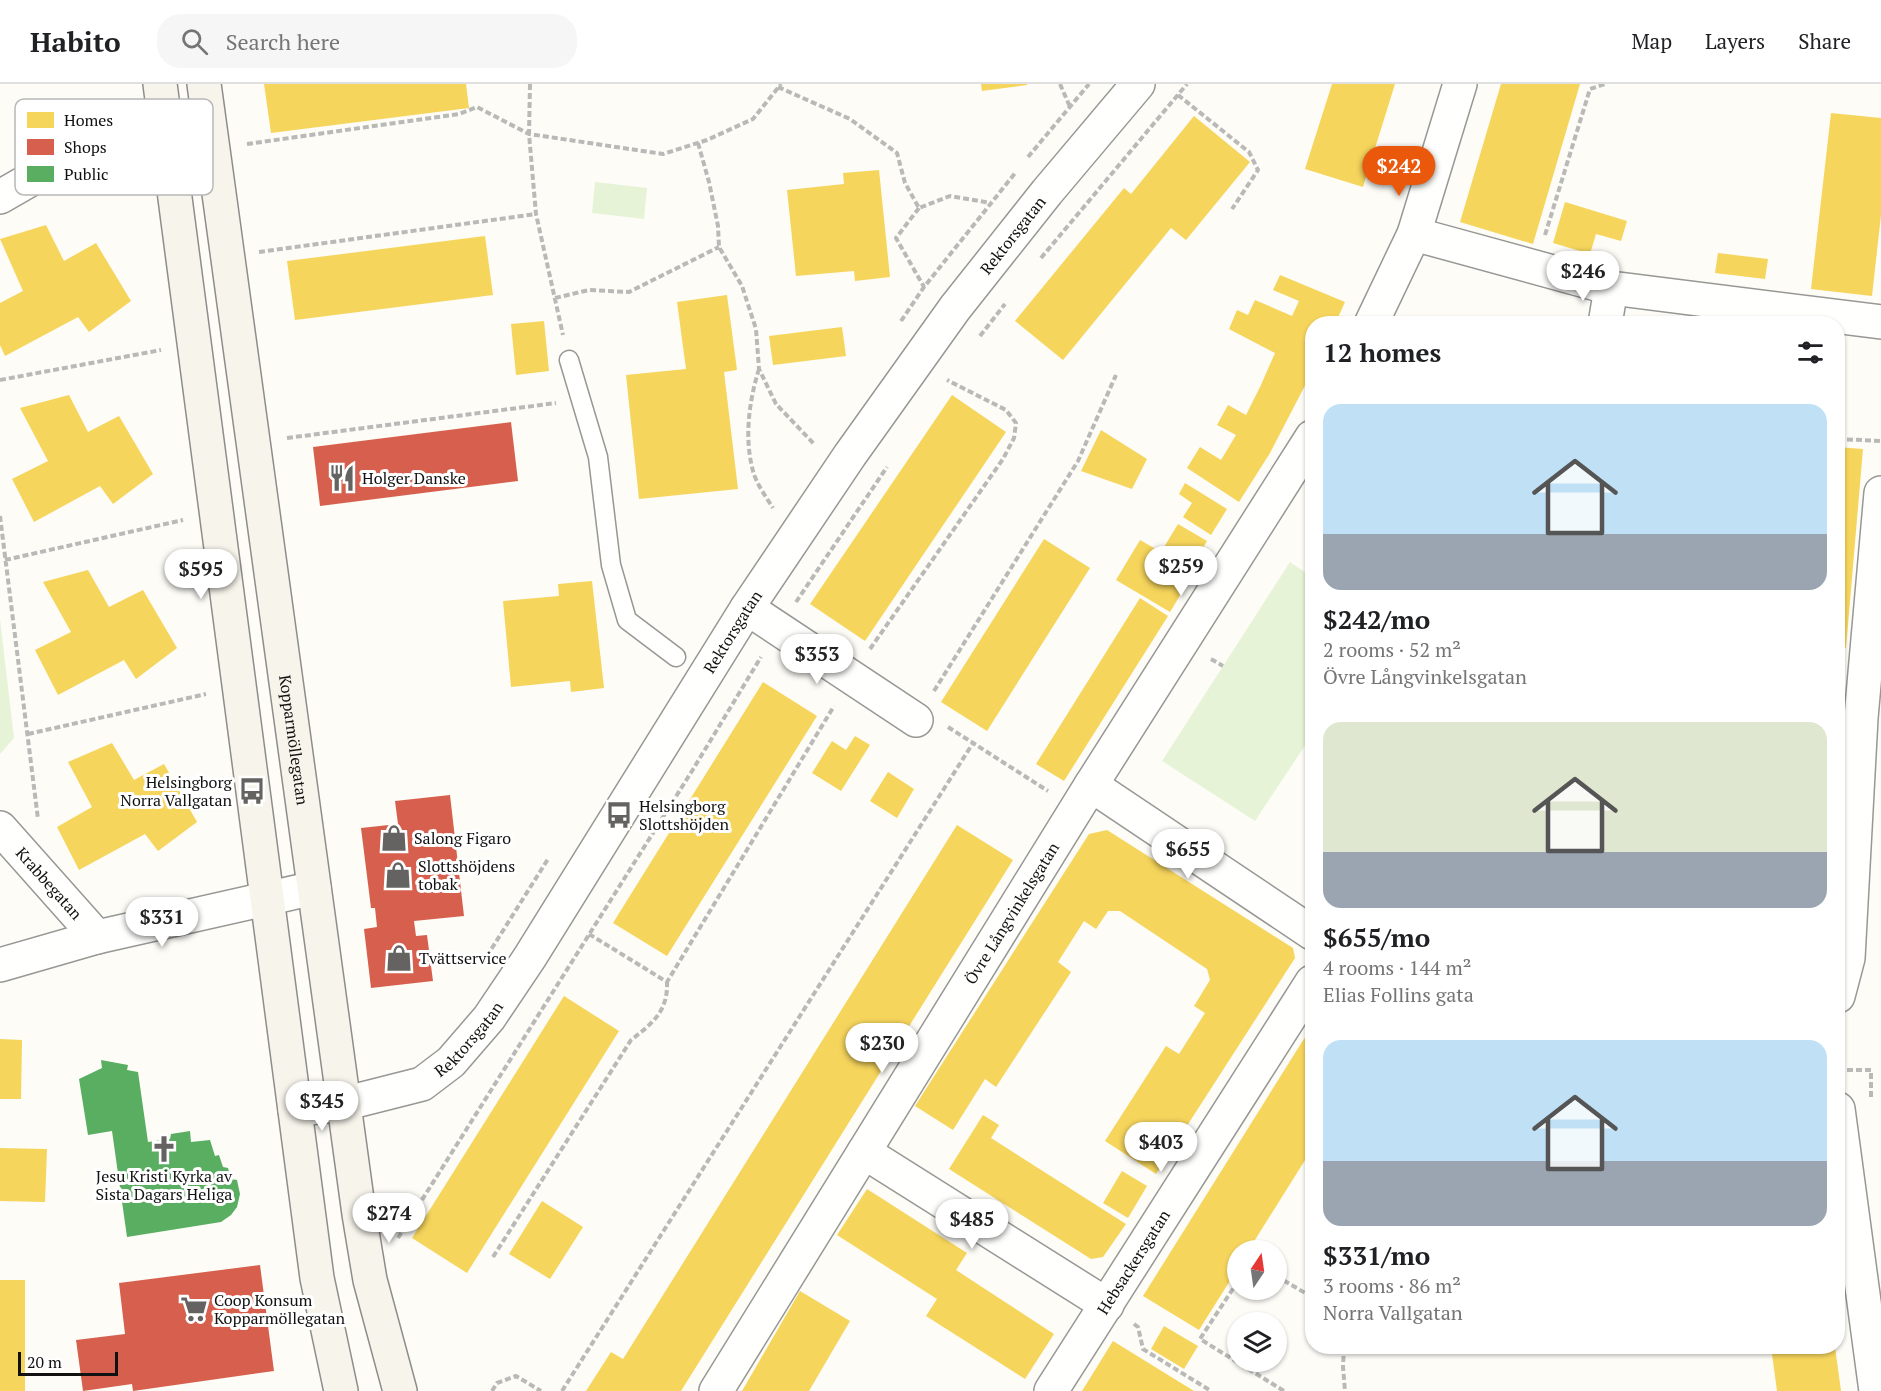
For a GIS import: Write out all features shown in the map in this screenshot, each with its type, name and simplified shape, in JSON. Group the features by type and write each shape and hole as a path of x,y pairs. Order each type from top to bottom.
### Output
{"street":[{"path":"160,84 162,99"},
{"name":"Kopparmöllegatan","path":"204,84 206,99"},
{"name":"Rektorsgatan","path":"295,1110 343,1104 406,1090 422,1084 451,1062 489,1018 536,947 747,608 850,455 955,308 1047,192 1138,84"},
{"path":"1375,316 1414,234 1460,84"},
{"name":"Kopparmöllegatan","path":"213,150 343,1104 370,1280 400,1391"},
{"path":"0,197 15,188"},
{"path":"174,195 317,1278 341,1391"},
{"path":"1414,234 1611,288 1833,316"},
{"path":"1606,316 1611,288"},
{"path":"1845,317 1881,322"},
{"name":"Övre Långvinkelsgatan","path":"717,1391 1084,797 1305,448"},
{"path":"1845,969 1848,958 1849,717 1881,493"},
{"path":"747,608 916,720"},
{"path":"1084,797 1305,929"},
{"name":"Krabbegatan","path":"0,828 97,937"},
{"path":"0,965 97,937 314,888"},
{"name":"Hebsackersgatan","path":"1051,1391 1305,993"},
{"path":"864,1152 1107,1305"},
{"path":"1845,1161 1876,1391"}],"lane":[{"path":"568,360 598,457 611,565 627,620 676,657"}],"path":[{"path":"530,84 529,134 536,214 568,360"},
{"path":"1060,84 1070,107"},
{"path":"1535,267 1590,89 1605,84"},
{"path":"239,145 459,114 477,107 529,134 663,154 698,143 753,119 779,86 850,119 897,153 905,183 919,208"},
{"path":"1178,94 1249,152 1258,170 1232,208"},
{"path":"698,143 718,226 719,247 742,286 756,328 759,369 752,392 749,439 753,472 774,510"},
{"path":"924,287 896,238 919,208 950,196 991,203"},
{"path":"252,253 536,214"},
{"path":"555,298 590,290 629,292 719,247"},
{"path":"0,380 167,349"},
{"path":"759,369 776,404 817,446"},
{"path":"916,720 1078,461 1116,375"},
{"path":"278,439 581,399"},
{"path":"1845,439 1881,441"},
{"path":"0,516 39,824"},
{"path":"6,560 189,518"},
{"path":"1208,658 1223,666"},
{"path":"28,734 212,693"},
{"path":"916,720 934,717 973,742 1084,797"},
{"path":"562,1391 973,742"},
{"path":"493,1257 631,1040 651,1024 668,998 667,982"},
{"path":"1287,1282 1305,1292"},
{"path":"1227,1298 1200,1339 1284,1391"},
{"path":"1107,1305 1138,1327 1143,1349 1210,1391"},
{"path":"1344,1354 1345,1391"},
{"path":"492,1391 497,1383 516,1376 541,1391"}],"green space":[{"path":"595,182 647,188 644,219 592,213"},
{"path":"1290,562 1305,572 1305,746 1255,821 1162,761"},
{"path":"0,619 14,738 0,754"}],"building: Homes":[{"path":"264,84 466,84 469,108 271,133"},
{"path":"981,84 1027,84 1027,85 982,91"},
{"path":"1332,84 1395,84 1363,187 1305,169"},
{"path":"1501,84 1580,84 1533,244 1460,222"},
{"path":"1831,113 1881,118 1881,215 1872,296 1811,289"},
{"path":"1194,116 1250,162 1186,240 1171,228 1063,360 1015,321 1124,188 1131,194"},
{"path":"879,170 890,277 855,281 854,271 796,276 787,190 844,184 843,173"},
{"path":"1565,202 1627,221 1621,241 1596,234 1590,254 1553,243"},
{"path":"46,225 64,261 96,243 131,301 89,332 78,317 5,356 0,345 0,303 23,291 0,239"},
{"path":"485,236 493,295 295,320 287,261"},
{"path":"1718,253 1768,259 1765,279 1715,273"},
{"path":"1280,275 1345,302 1339,316 1305,316 1305,386 1270,453 1239,502 1187,468 1200,447 1221,460 1236,435 1217,425 1228,405 1246,415 1260,387 1275,353 1229,329 1237,310 1248,315 1255,300 1292,316 1299,301 1273,290"},
{"path":"727,295 737,370 724,372 738,489 639,499 626,375 686,369 677,302"},
{"path":"544,321 549,371 516,375 511,324"},
{"path":"842,327 846,356 773,365 769,336"},
{"path":"69,395 88,432 119,416 153,474 113,504 100,486 34,522 12,479 48,461 20,408"},
{"path":"952,395 1006,432 865,641 810,604"},
{"path":"1101,430 1147,459 1132,489 1081,471"},
{"path":"1845,448 1863,449 1845,648"},
{"path":"1185,483 1227,509 1211,535 1183,517 1192,503 1179,494"},
{"path":"1178,524 1207,541 1195,561 1199,564 1170,612 1116,580 1140,540 1161,552"},
{"path":"1044,539 1090,568 987,731 941,702"},
{"path":"88,570 109,607 143,590 177,648 136,679 124,660 58,695 35,650 71,632 43,582"},
{"path":"592,581 604,688 571,692 570,681 511,687 503,601 559,596 558,584"},
{"path":"1140,598 1168,616 1064,781 1036,764"},
{"path":"763,682 817,716 667,956 613,923"},
{"path":"855,736 870,745 841,791 812,773 832,741 846,750"},
{"path":"112,743 134,780 164,764 197,822 158,851 145,834 79,870 57,827 92,807 68,762"},
{"path":"888,772 914,789 897,818 870,801"},
{"path":"957,825 1013,860 681,1391 586,1391 611,1352 623,1359"},
{"path":"1107,830 1293,948 1295,958 1156,1174 1105,1141 1166,1046 1179,1054 1205,1013 1194,1006 1210,980 1207,969 1120,911 1108,911 1096,929 1084,921 1058,962 1071,972 996,1087 985,1079 953,1130 915,1106 1089,834"},
{"path":"564,996 619,1031 467,1273 412,1238"},
{"path":"1305,1037 1305,1160 1255,1240 1227,1240 1227,1285 1199,1330 1143,1296"},
{"path":"0,1039 22,1040 21,1099 0,1099"},
{"path":"983,1115 999,1125 991,1138 1126,1224 1103,1257 1091,1259 949,1169"},
{"path":"0,1148 47,1149 45,1202 0,1201"},
{"path":"1122,1171 1147,1186 1128,1218 1103,1203"},
{"path":"867,1189 967,1253 956,1270 1054,1334 1025,1379 926,1316 937,1299 837,1235"},
{"path":"542,1201 583,1227 550,1279 509,1254"},
{"path":"0,1280 25,1280 25,1391 0,1391"},
{"path":"800,1291 850,1321 809,1391 742,1391"},
{"path":"1164,1326 1198,1346 1184,1369 1151,1349"},
{"path":"1113,1341 1194,1391 1082,1391"},
{"path":"1772,1354 1836,1354 1841,1391 1777,1391"}],"building: Shops":[{"path":"511,422 518,481 320,506 313,447"},
{"path":"450,795 464,916 414,921 416,936 427,935 433,981 371,988 364,929 377,927 375,908 371,908 361,828 398,824 395,801"},
{"name":"Coop Konsum Kopparmöllegatan","path":"260,1265 274,1371 133,1391 132,1384 83,1391 76,1340 125,1334 119,1283"}],"building: Public":[{"name":"Jesu Kristi Kyrka av Sista Dagars Heliga","path":"101,1060 128,1065 127,1070 138,1072 148,1142 170,1139 171,1134 190,1131 191,1142 210,1140 215,1156 219,1155 223,1167 228,1168 231,1179 237,1180 240,1194 237,1207 231,1215 221,1222 127,1237 112,1131 88,1135 79,1079 102,1068"}],"place":[{"name":"Holger Danske","path":"342,478"},
{"name":"Helsingborg Norra Vallgatan","path":"252,791"},
{"name":"Helsingborg Slottshöjden","path":"619,815"},
{"name":"Salong Figaro","path":"394,838"},
{"name":"Slottshöjdens tobak","path":"398,875"},
{"name":"Tvättservice","path":"399,958"},
{"name":"Jesu Kristi Kyrka av Sista Dagars Heliga","path":"164,1149"},
{"name":"Coop Konsum Kopparmöllegatan","path":"194,1309"}]}
